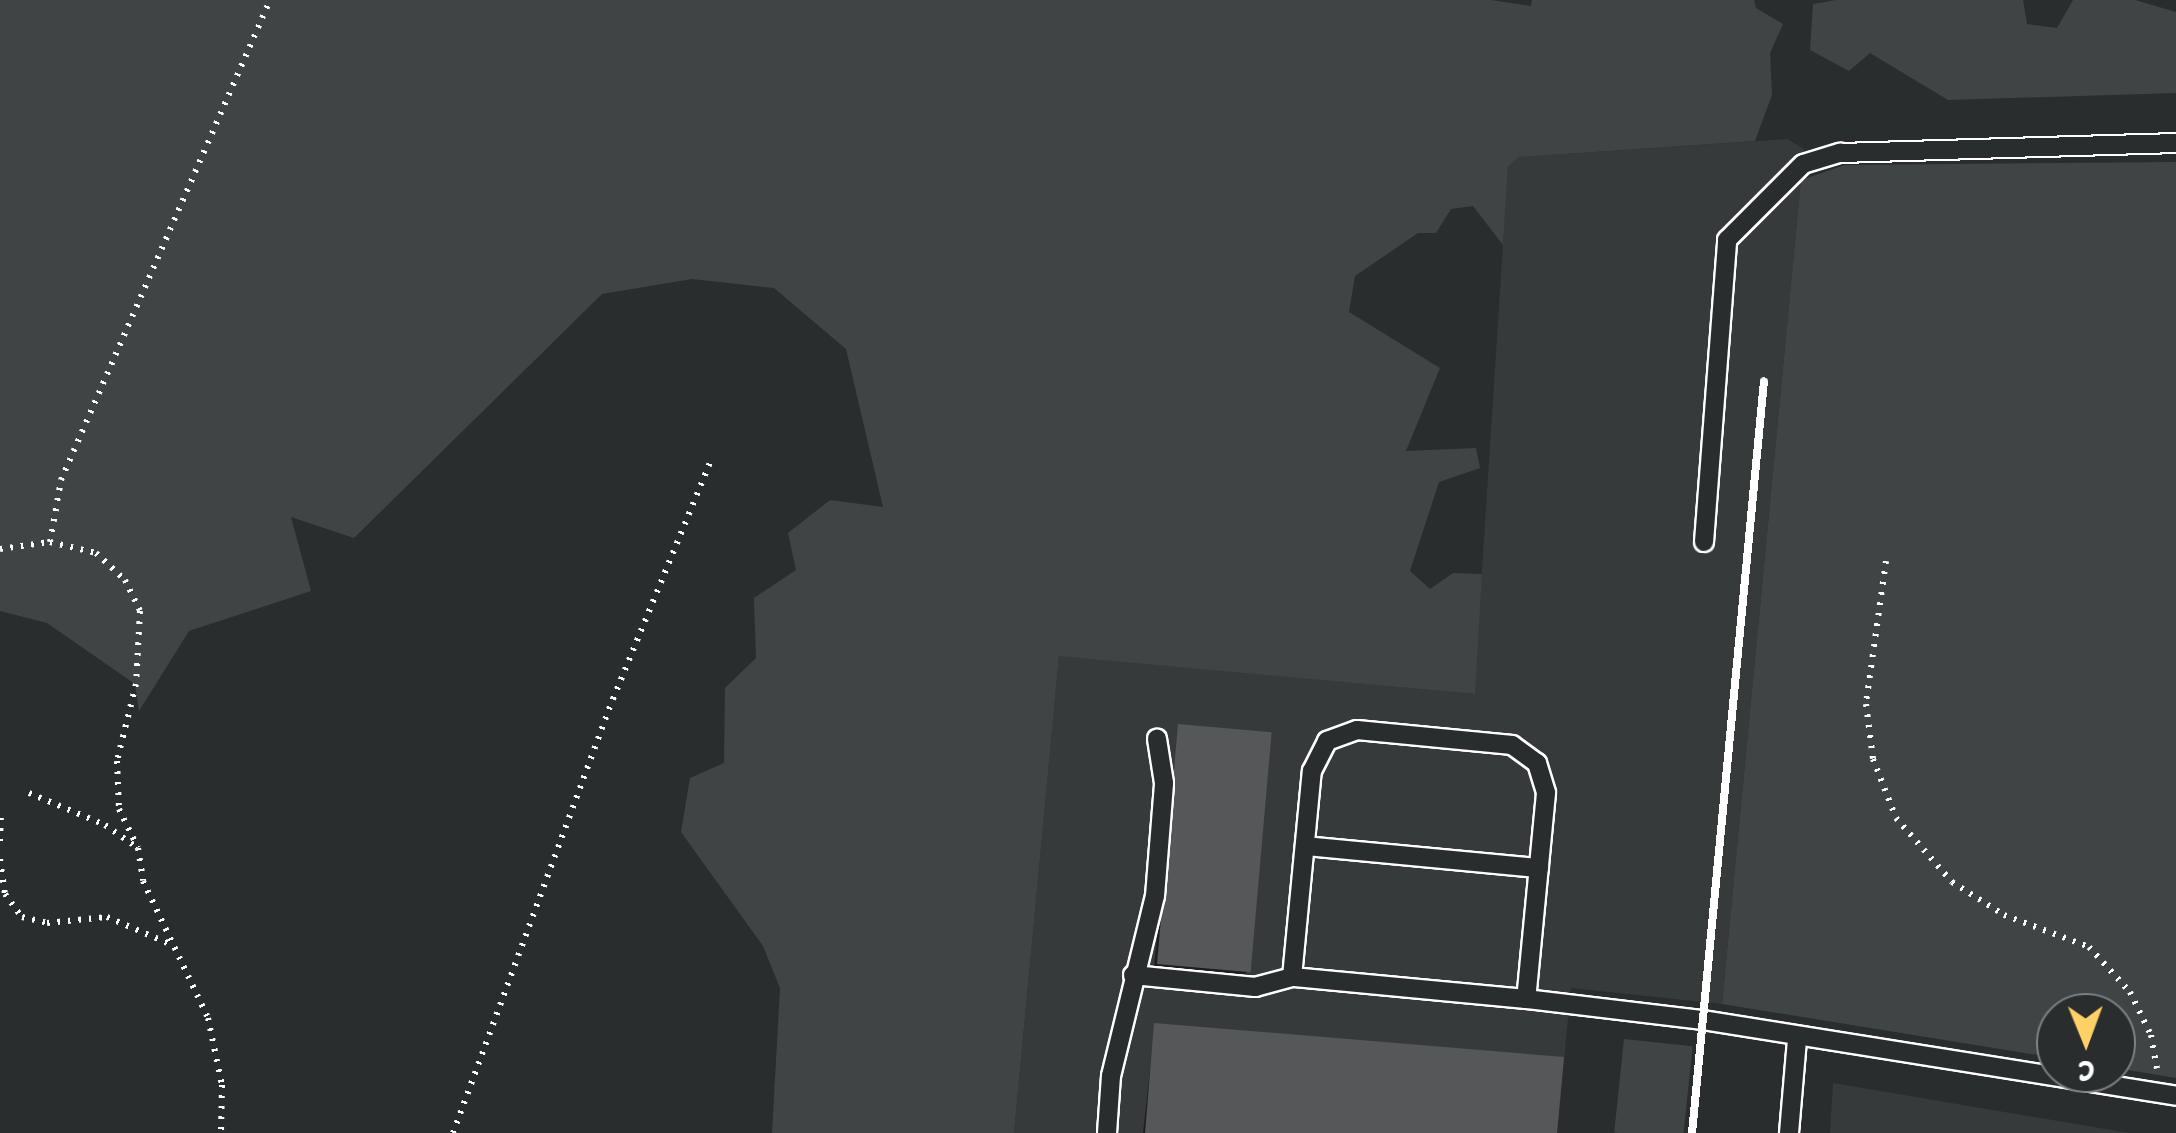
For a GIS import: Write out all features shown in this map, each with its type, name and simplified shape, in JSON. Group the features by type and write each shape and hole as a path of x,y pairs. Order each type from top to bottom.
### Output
{"lane":[{"path":"1704,542 1728,240 1803,164 1840,153 2176,142"},
{"path":"1292,977 1312,771 1327,741 1357,730 1512,745 1538,764 1546,794 1526,1000"},
{"path":"1107,1133 1111,1076 1132,974 1155,896 1164,783 1157,739"},
{"path":"1305,846 1539,868"},
{"path":"1132,974 1255,987 1292,977 1526,1000 2169,1094"},
{"path":"1789,1133 1797,1039"}],"path":[{"path":"50,542 62,480 270,0"},
{"path":"453,1133 542,886 711,460"},
{"path":"0,549 50,542 96,553 125,580 140,610 136,684 117,761 120,809 138,848 143,881 208,1018 222,1085 221,1133"},
{"path":"1886,561 1866,704 1873,759 1896,818 1952,882 2004,915 2089,947 2137,1006 2152,1036 2169,1094"},
{"path":"29,792 105,825 138,848"},
{"path":"0,815 0,841"},
{"path":"0,859 6,894 22,917 47,923 107,917 174,946"}],"shaded area":[{"path":"0,0 1491,0 1531,6 1532,0 1754,0 1756,8 1783,24 1770,53 1772,95 1755,141 1519,157 1508,167 1503,245 1473,206 1451,209 1436,233 1418,233 1355,276 1349,312 1440,368 1406,451 1476,448 1480,468 1439,482 1410,571 1430,589 1453,573 1482,574 1475,694 1059,656 1014,1133 772,1133 780,988 763,946 681,832 690,778 724,763 725,688 756,658 754,598 796,570 788,533 830,500 883,507 846,349 774,288 692,279 602,294 354,538 291,517 311,591 189,631 139,711 135,684 47,623 0,611"},
{"path":"1836,0 2023,0 2027,24 2057,28 2073,0 2135,0 2176,12 2176,93 1948,100 1870,53 1849,71 1810,50 1813,4"},
{"path":"1787,139 1804,149 1722,1004 1571,988 1557,1133 1014,1133 1059,655 1474,694 1508,167 1519,157"},
{"path":"2176,162 2176,1078 2136,1071 2136,993 2036,993 2036,1055 1722,1004 1801,180 1845,165"},
{"path":"1624,1039 1693,1046 1684,1133 1614,1132"},
{"path":"1833,1083 2129,1133 1830,1133"}],"building":[{"path":"1178,724 1272,732 1251,972 1157,964"},
{"path":"1154,1023 1564,1057 1557,1133 1145,1133"}],"railway":[{"path":"1692,1133 1764,381"}]}
